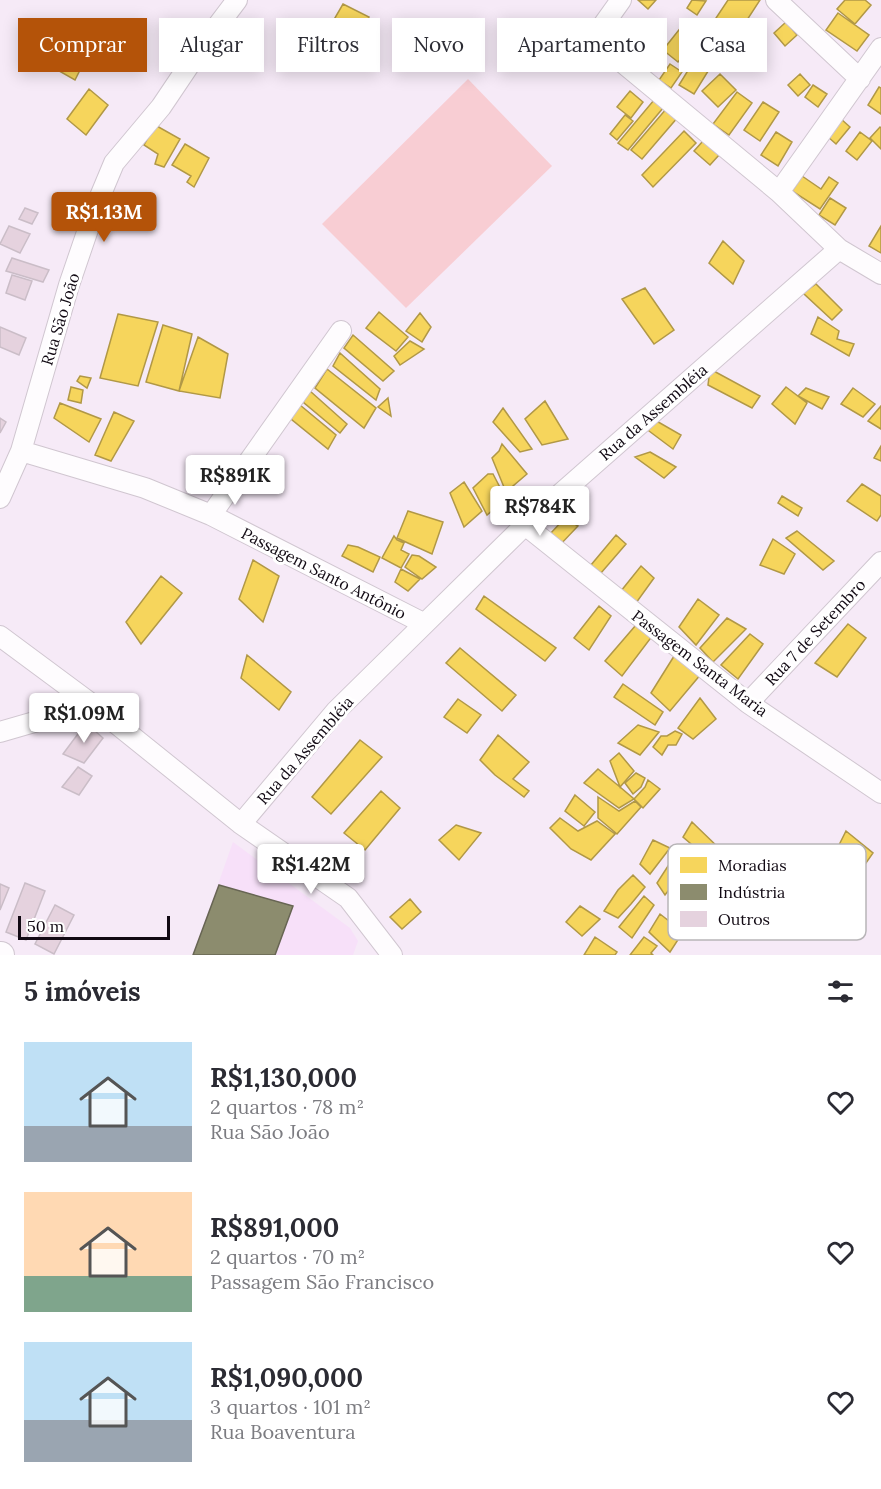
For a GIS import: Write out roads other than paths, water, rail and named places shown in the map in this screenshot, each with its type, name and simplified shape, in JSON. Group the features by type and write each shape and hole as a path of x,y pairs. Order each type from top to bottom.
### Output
{"street":[{"name":"Rua São João","path":"0,498 21,451 69,285 96,206 114,163 161,107 237,0"},
{"path":"621,0 601,28 599,39 605,48 779,192 839,249 881,274"},
{"path":"776,0 860,79"},
{"path":"779,192 881,48"},
{"name":"Rua da Assembléia","path":"241,824 336,711 423,623 525,525 839,249"},
{"path":"211,515 341,331"},
{"name":"Passagem Santo Antônio","path":"21,451 146,488 211,515 423,623"},
{"name":"Passagem Santa Maria","path":"525,525 748,703 881,793"},
{"name":"Rua 7 de Setembro","path":"748,703 881,562"},
{"path":"0,636 93,705 241,824 348,898 393,955"},
{"path":"0,732 93,705"}]}
